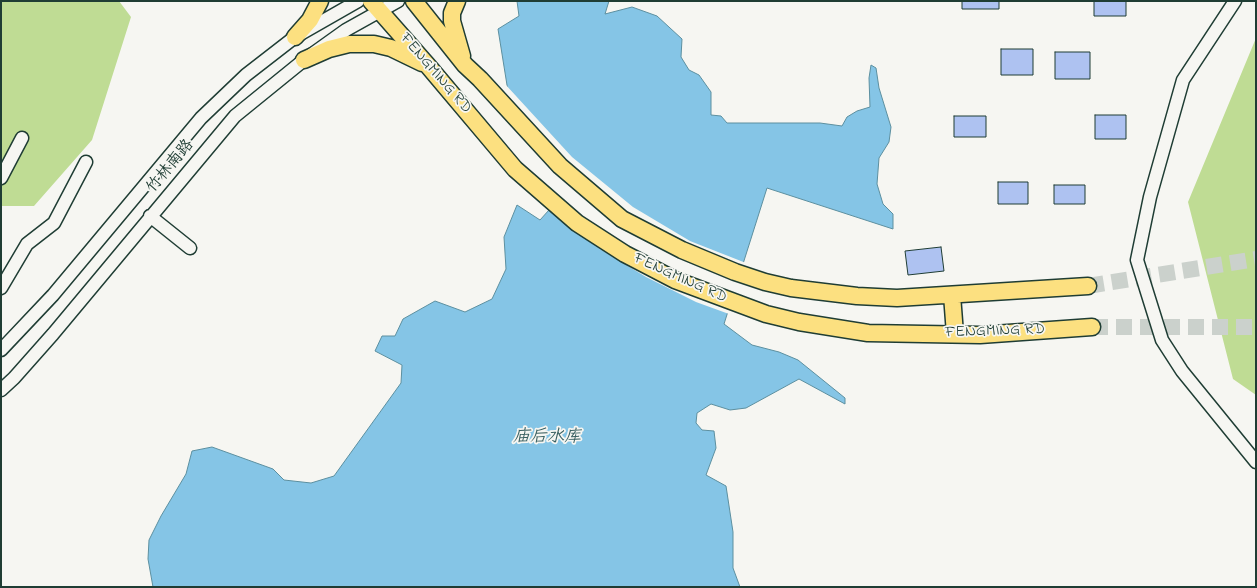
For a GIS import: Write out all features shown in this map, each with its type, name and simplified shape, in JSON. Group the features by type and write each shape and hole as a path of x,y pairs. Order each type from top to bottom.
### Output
{"main road":[{"path":"295,37 310,20 320,1"},
{"name":"FENGMING RD","path":"414,1 465,65 480,79 560,166 622,219 682,250 735,272 791,288 857,296 896,298 1088,286"},
{"path":"457,1 452,13 452,21 465,65"},
{"name":"FENGMING RD","path":"375,6 460,103 515,169 577,223 625,254 675,280 752,309 799,322 868,333 980,335 1092,327"},
{"path":"304,60 349,44 374,44 391,48 429,67"},
{"path":"952,295 955,334"}],"street":[{"name":"竹林南路","path":"1,350 53,295 201,118 246,75 295,37 358,1"},
{"name":"竹林南路","path":"1,390 14,378 53,334 235,116 304,60 346,30 375,6 398,1"},
{"path":"1236,1 1183,80 1150,197 1138,260 1162,340 1182,371 1256,462"},
{"path":"1,178 22,138"},
{"path":"2,282 27,244 54,222 86,162"},
{"path":"150,216 190,248"}],"green space":[{"path":"1,1 119,1 131,17 92,140 34,206 1,206"},
{"path":"1256,38 1256,395 1233,379 1188,202"}],"water":[{"name":"庙后水库","path":"517,1 609,1 605,14 632,7 657,16 682,39 681,57 689,70 699,75 711,92 711,115 721,116 727,123 820,123 842,126 847,117 857,111 870,107 869,78 871,65 876,68 879,88 891,127 889,142 879,158 877,184 883,204 893,214 893,229 767,188 724,324 752,345 779,352 798,360 845,398 845,404 799,379 746,408 730,410 711,404 697,413 696,423 702,430 714,431 716,448 706,475 726,486 733,532 733,568 740,587 153,587 148,559 149,540 161,516 186,474 192,451 212,447 273,469 284,480 311,483 334,476 401,383 402,365 375,351 382,336 395,336 403,319 435,301 465,312 492,299 506,269 504,237 517,205 540,220 549,210 515,135 498,29 519,16"}],"pier":[{"path":"505,84 572,157 633,207 690,241 746,263 729,314 696,302 646,277 600,249 541,196 513,136"}],"building":[{"path":"962,1 999,1 999,9 962,9"},
{"path":"1094,1 1126,1 1126,16 1094,16"},
{"path":"1001,49 1033,49 1033,75 1001,75"},
{"path":"1055,52 1090,52 1090,79 1055,79"},
{"path":"1095,115 1126,115 1126,139 1095,139"},
{"path":"954,116 986,116 986,137 954,137"},
{"path":"998,182 1028,182 1028,204 998,204"},
{"path":"1054,185 1085,185 1085,204 1054,204"},
{"path":"941,247 944,271 908,275 905,251"}],"tunnel":[{"path":"1088,286 1256,259"},
{"path":"1092,327 1256,327"}]}
